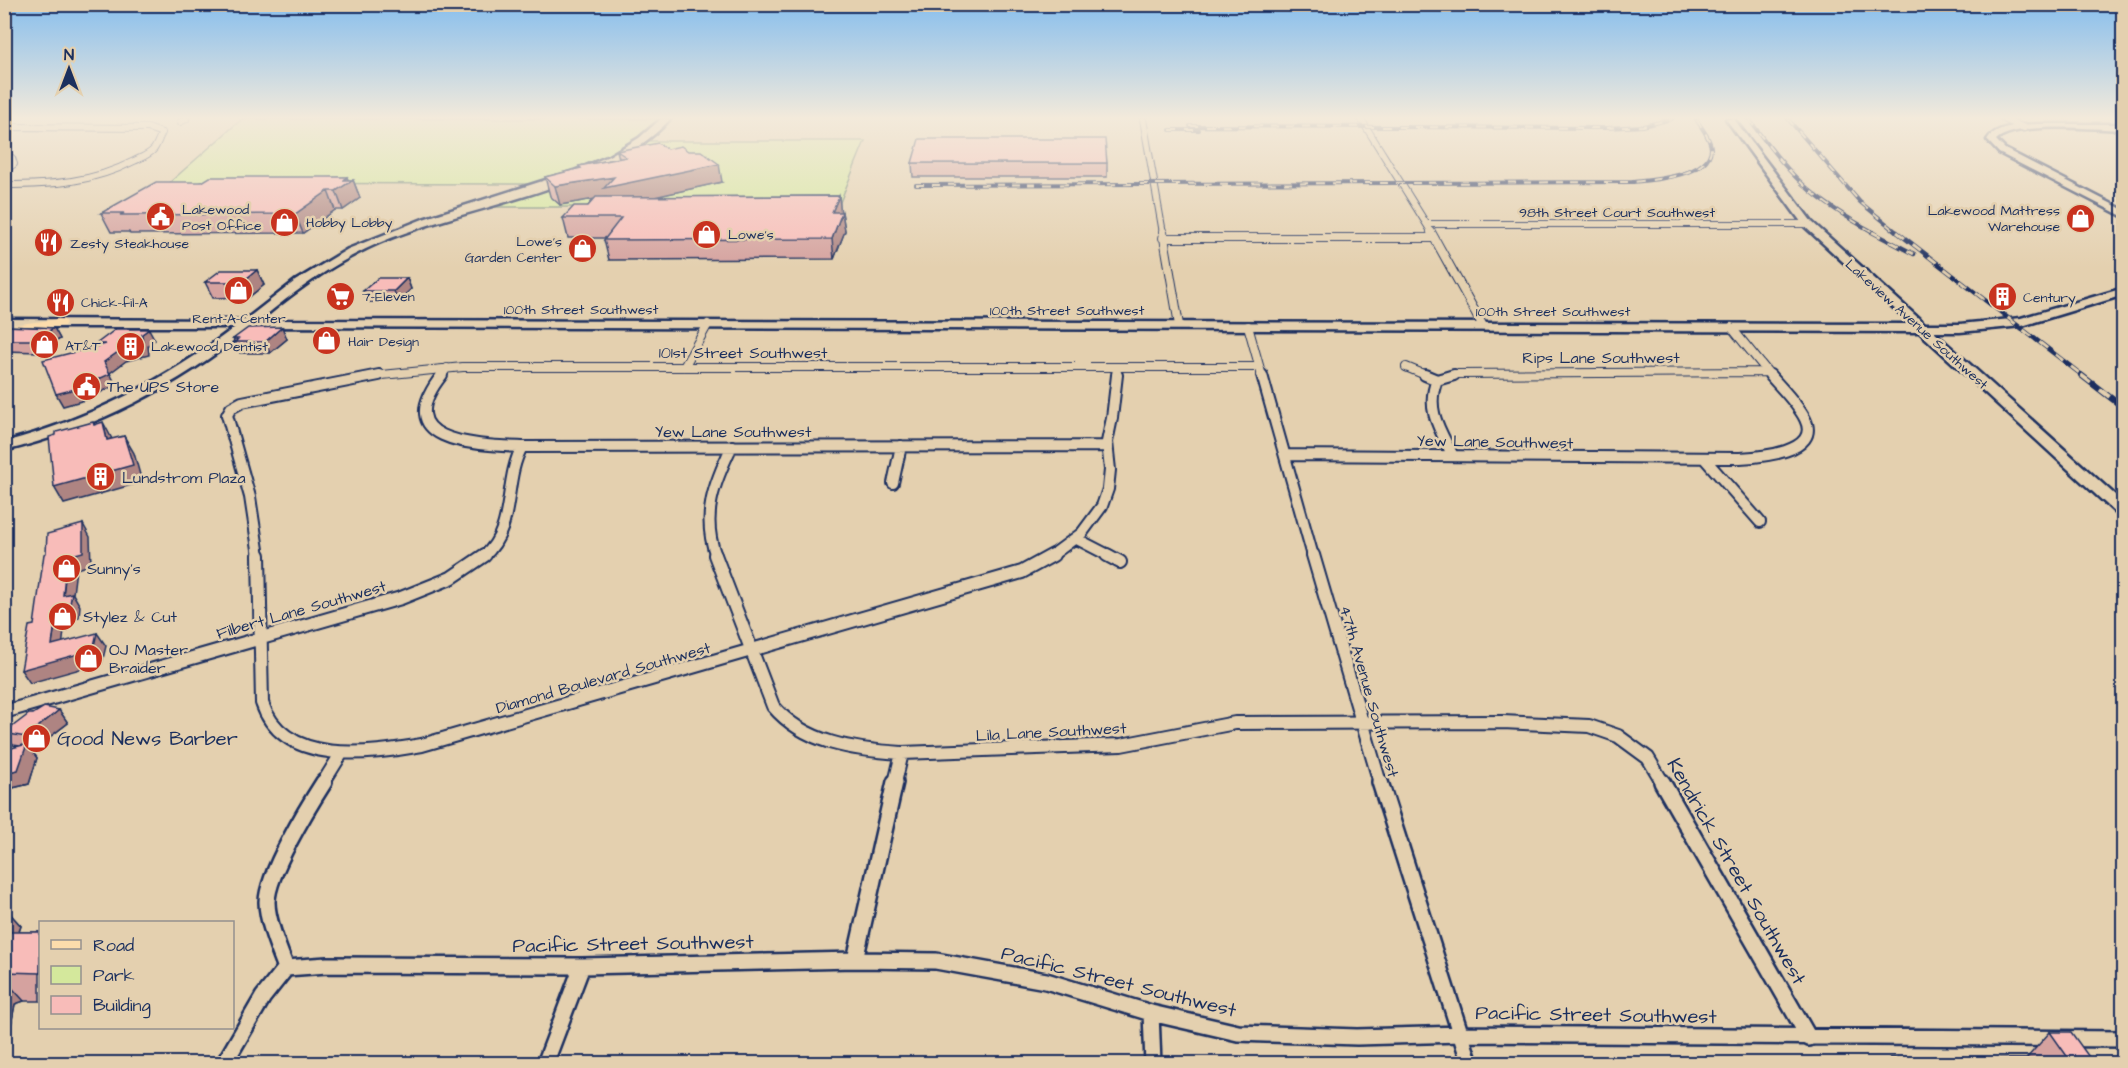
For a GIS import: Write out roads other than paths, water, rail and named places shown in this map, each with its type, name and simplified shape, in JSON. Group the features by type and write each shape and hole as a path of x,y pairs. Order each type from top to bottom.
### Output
{"main road":[{"path":"4,447 65,428 132,397 192,364 311,275 351,252 413,225 510,196 585,169"},
{"name":"Lakeview Avenue Southwest","path":"1767,169 1808,224 2124,512"},
{"path":"2034,169 2124,214"},
{"name":"100th Street Southwest","path":"4,322 1921,328 1987,327 2022,322 2124,291"},
{"path":"4,330 59,323"}],"street":[{"path":"4,185 65,184 119,169"},
{"path":"1151,169 1179,326"},
{"path":"1392,169 1483,326"},
{"name":"98th Street Court Southwest","path":"1426,224 1808,224"},
{"path":"1163,238 1434,238"},
{"path":"684,366 708,324"},
{"name":"47th Avenue Southwest","path":"1248,326 1361,724 1470,1064"},
{"path":"1731,327 1766,372"},
{"name":"101st Street Southwest","path":"233,407 255,399 377,375 447,368 1258,367"},
{"path":"1406,367 1437,380 1429,397 1430,407 1453,456"},
{"name":"Yew Lane Southwest","path":"447,368 424,402 424,417 427,423 438,432 461,442 522,447 1107,446"},
{"name":"Diamond Boulevard Southwest","path":"233,407 227,417 250,497 259,547 262,703 272,724 280,732 306,746 341,754 375,753 411,748 995,582 1022,573 1053,557 1077,539 1095,520 1104,503 1110,469 1107,446 1113,415 1117,368"},
{"name":"Rips Lane Southwest","path":"1437,380 1457,374 1494,372 1766,372"},
{"name":"Yew Lane Southwest","path":"1286,456 1704,458 1774,455 1794,448 1806,437 1808,429 1806,420 1766,372"},
{"name":"Lila Lane Southwest","path":"732,446 710,498 707,522 721,573 772,705 781,716 796,727 841,745 876,752 902,753 1121,745 1141,743 1200,728 1235,723 1547,723 1589,726 1618,736"},
{"path":"893,483 902,446"},
{"name":"Filbert Lane Southwest","path":"4,712 439,585 467,570 490,551 502,533 513,460 522,447"},
{"path":"1704,458 1760,522"},
{"path":"1077,539 1120,562"},
{"name":"Kendrick Street Southwest","path":"1618,736 1634,746 1651,764 1809,1038"},
{"path":"855,960 902,753"},
{"path":"224,1064 263,997 286,968 277,945 267,902 270,887 296,827 341,754"},
{"name":"Pacific Street Southwest","path":"286,968 327,965 582,966 855,960 936,961 1046,981 1151,1013 1238,1033 1357,1037 1461,1034 2124,1039"},
{"path":"545,1064 582,966"},
{"path":"1151,1013 1153,1064"}],"railway":[{"path":"916,185 1632,182 1679,175 1695,169"},
{"path":"1788,169 1818,197 1875,233"},
{"path":"1831,169 1860,202 1898,233"},
{"path":"1872,232 1914,254"},
{"path":"1897,232 2083,376"},
{"path":"2081,375 2124,408"}],"place":[{"name":"Lakewood Post Office","path":"161,217"},
{"name":"Lakewood Mattress Warehouse","path":"2081,218"},
{"name":"Hobby Lobby","path":"285,222"},
{"name":"Lowe's","path":"707,234"},
{"name":"Zesty Steakhouse","path":"49,243"},
{"name":"Lowe's Garden Center","path":"583,249"},
{"name":"Rent-A-Center","path":"239,291"},
{"name":"7-Eleven","path":"341,296"},
{"name":"Century","path":"2002,297"},
{"name":"Chick-fil-A","path":"60,302"},
{"name":"Hair Design","path":"327,341"},
{"name":"AT&T","path":"44,345"},
{"name":"Lakewood Dentist","path":"130,346"},
{"name":"The UPS Store","path":"86,386"},
{"name":"Lundstrom Plaza","path":"101,477"},
{"name":"Sunny's","path":"66,568"},
{"name":"Stylez & Cut","path":"62,616"},
{"name":"OJ Master Braider","path":"88,658"},
{"name":"Good News Barber","path":"36,738"}]}
